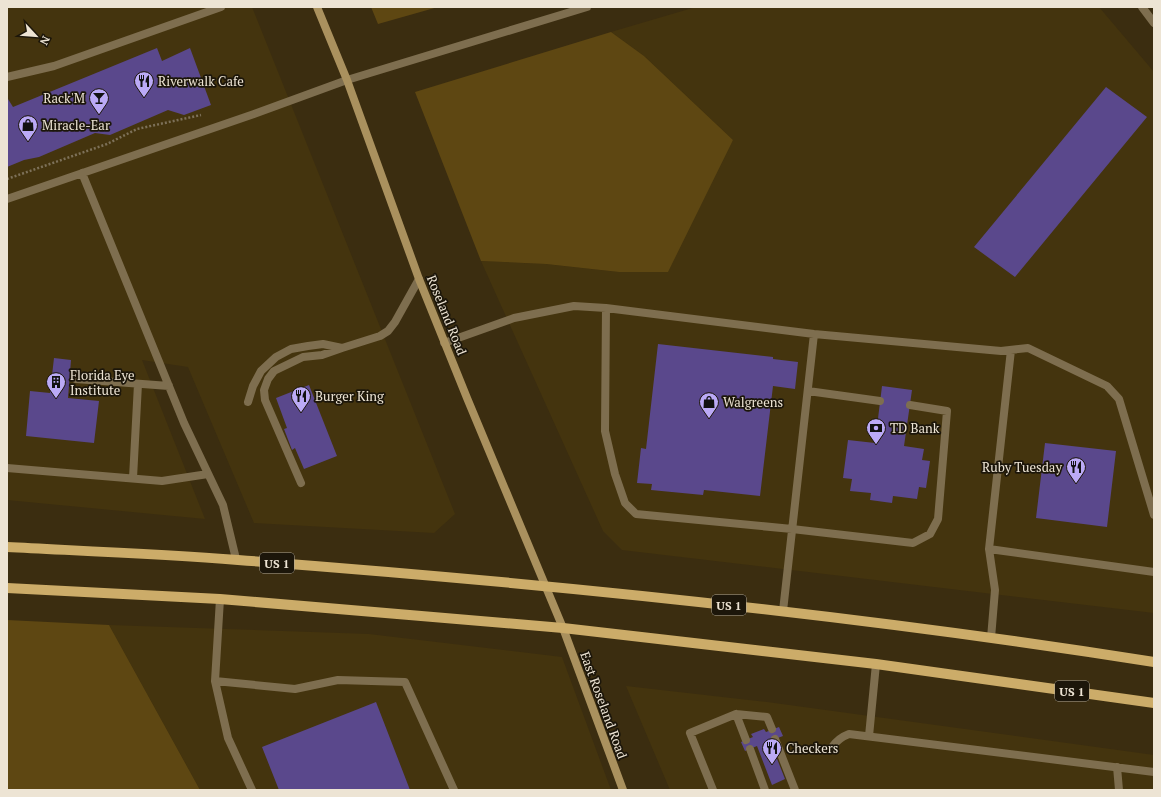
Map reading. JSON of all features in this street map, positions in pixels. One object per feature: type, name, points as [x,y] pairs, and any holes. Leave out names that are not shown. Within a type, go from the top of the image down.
[{"type":"main road","name":"Roseland Road","points":[[317,7],[347,80],[419,278],[444,342],[563,628]]},
{"type":"main road","name":"US 1","points":[[7,547],[236,559],[546,586],[783,611],[1050,646],[1154,662]]},
{"type":"main road","name":"US 1","points":[[7,588],[220,599],[563,628],[876,664],[1154,703]]},
{"type":"main road","name":"East Roseland Road","points":[[563,628],[623,790]]},
{"type":"street","points":[[7,77],[54,66],[221,7]]},
{"type":"street","points":[[7,199],[208,130],[347,80],[587,7]]},
{"type":"street","points":[[1142,7],[1154,23]]},
{"type":"street","points":[[82,173],[184,423],[223,505],[236,559]]},
{"type":"street","points":[[301,483],[265,400],[264,390],[268,379],[274,371],[303,357],[322,355],[380,336],[388,331],[395,322],[419,278]]},
{"type":"street","points":[[444,342],[514,318],[574,306],[606,308],[814,334],[1001,351],[1028,348],[1107,386],[1119,399],[1154,515]]},
{"type":"street","points":[[606,308],[605,432],[614,474],[625,503],[636,514],[792,528],[913,544],[930,534],[938,519],[948,411],[910,406]]},
{"type":"street","points":[[783,611],[814,334]]},
{"type":"street","points":[[248,402],[253,386],[261,371],[276,356],[291,349],[323,344],[342,348]]},
{"type":"street","points":[[991,638],[995,590],[989,549],[1011,350]]},
{"type":"street","points":[[76,379],[169,386]]},
{"type":"street","points":[[133,478],[138,384]]},
{"type":"street","points":[[808,391],[880,401]]},
{"type":"street","points":[[7,468],[162,481],[208,474]]},
{"type":"street","points":[[989,549],[1154,572]]},
{"type":"street","points":[[220,599],[215,681],[228,738],[252,790]]},
{"type":"street","points":[[869,736],[876,664]]},
{"type":"street","points":[[215,681],[295,689],[338,680],[405,682],[454,790]]},
{"type":"street","points":[[713,790],[690,733],[736,714],[767,717],[772,729]]},
{"type":"street","points":[[736,714],[746,740]]},
{"type":"street","points":[[832,747],[842,736],[849,734],[1154,772]]},
{"type":"street","points":[[775,739],[795,790]]},
{"type":"street","points":[[750,749],[765,790]]},
{"type":"street","points":[[1117,767],[1118,790]]},
{"type":"path","points":[[7,179],[108,144],[137,128],[202,115],[208,130]]},
{"type":"shaded area","points":[[7,7],[252,7],[455,514],[434,533],[254,523],[188,367],[142,360],[205,519],[7,500]]},
{"type":"shaded area","points":[[371,7],[438,7],[378,24]]},
{"type":"shaded area","points":[[696,7],[1099,7],[1154,72],[1154,613],[622,550],[603,531],[481,261],[546,264],[619,272],[733,140],[644,56],[611,32]]},
{"type":"shaded area","points":[[611,32],[644,56],[733,140],[668,272],[619,272],[546,264],[481,261],[415,92]]},
{"type":"shaded area","points":[[7,620],[109,625],[200,790],[7,790]]},
{"type":"shaded area","points":[[109,625],[369,634],[562,657],[611,790],[200,790]]},
{"type":"shaded area","points":[[626,686],[767,702],[1154,755],[1154,790],[670,790]]},
{"type":"building","points":[[157,48],[162,61],[190,48],[211,105],[184,115],[168,110],[110,135],[95,133],[39,157],[24,160],[7,167],[7,99],[13,107]]},
{"type":"building","points":[[1106,87],[1147,117],[1015,277],[974,247]]},
{"type":"building","name":"Walgreens","points":[[658,344],[773,357],[773,359],[798,362],[795,389],[773,386],[760,496],[704,490],[703,495],[651,490],[652,484],[637,483],[641,448],[646,449]]},
{"type":"building","name":"Florida Eye Institute","points":[[54,358],[71,360],[68,398],[99,401],[94,443],[26,436],[30,391],[50,393]]},
{"type":"building","name":"Burger King","points":[[309,385],[337,456],[304,469],[295,448],[292,450],[284,429],[287,428],[276,398]]},
{"type":"building","name":"TD Bank","points":[[882,386],[912,390],[904,446],[924,449],[922,460],[930,461],[926,488],[919,487],[917,499],[893,496],[892,503],[870,500],[871,493],[850,491],[852,479],[843,478],[848,440],[875,443]]},
{"type":"building","name":"Ruby Tuesday","points":[[1045,443],[1116,451],[1107,527],[1036,518]]},
{"type":"building","points":[[376,702],[410,790],[279,790],[262,747]]},
{"type":"building","name":"Checkers","points":[[779,727],[783,736],[770,741],[785,779],[772,785],[757,746],[745,751],[741,742],[753,737],[751,734],[764,729],[766,732]]},
{"type":"place","name":"Riverwalk Cafe","points":[[144,98]]},
{"type":"place","name":"Rack'M","points":[[99,115]]},
{"type":"place","name":"Miracle-Ear","points":[[28,142]]},
{"type":"place","name":"Florida Eye Institute","points":[[56,399]]},
{"type":"place","name":"Burger King","points":[[301,413]]},
{"type":"place","name":"Walgreens","points":[[709,419]]},
{"type":"place","name":"TD Bank","points":[[876,445]]},
{"type":"place","name":"Ruby Tuesday","points":[[1076,484]]},
{"type":"place","name":"Checkers","points":[[772,765]]}]
